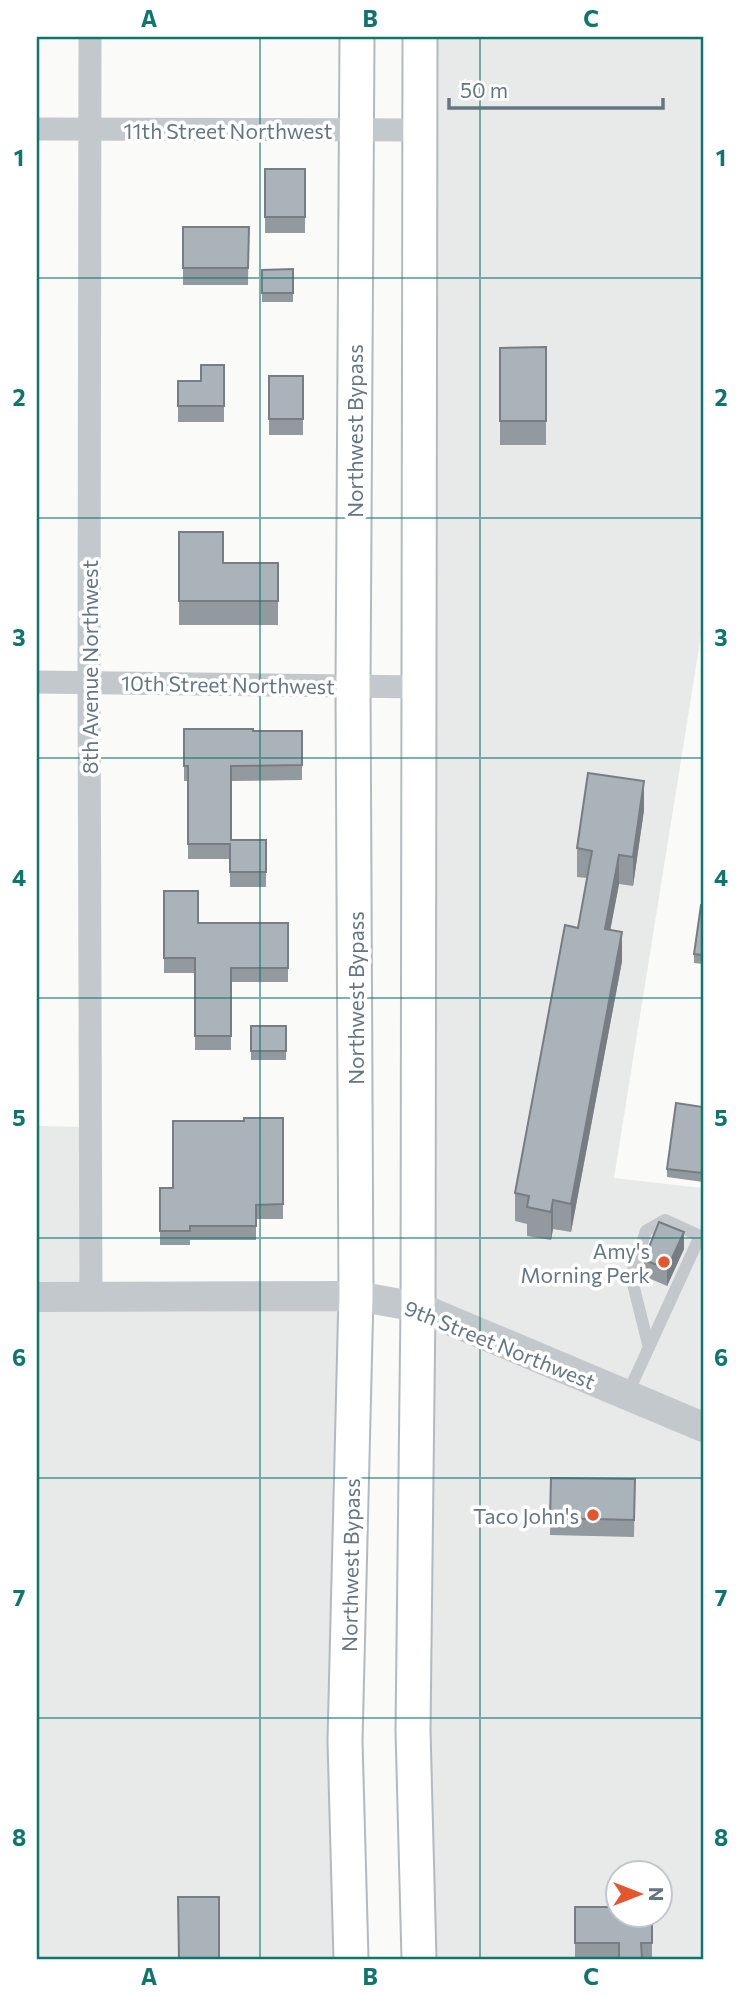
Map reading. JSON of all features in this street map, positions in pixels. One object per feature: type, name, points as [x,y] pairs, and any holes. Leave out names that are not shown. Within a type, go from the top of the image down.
[{"type":"main road","name":"Northwest Bypass","points":[[351,1959],[345,1741],[356,1296],[353,686],[357,37]]},
{"type":"main road","points":[[419,1959],[414,1730],[418,1307],[420,37]]},
{"type":"street","name":"8th Avenue Northwest","points":[[90,37],[91,1298]]},
{"type":"street","name":"11th Street Northwest","points":[[37,129],[420,130]]},
{"type":"street","name":"10th Street Northwest","points":[[37,682],[420,687]]},
{"type":"street","name":"9th Street Northwest","points":[[37,1297],[356,1296],[418,1307],[703,1427]]},
{"type":"lane","points":[[627,1395],[649,1348],[700,1236],[665,1220],[646,1231],[631,1276],[649,1348]]},
{"type":"shaded area","points":[[420,37],[703,37],[703,623],[614,1178],[703,1188],[703,1959],[419,1959]]},
{"type":"shaded area","points":[[37,1126],[90,1127],[91,1298],[356,1296],[351,1959],[37,1959]]},
{"type":"building","points":[[265,169],[305,169],[305,217],[265,217]]},
{"type":"building","points":[[183,227],[249,227],[248,268],[183,268]]},
{"type":"building","points":[[293,269],[293,293],[262,293],[262,270]]},
{"type":"building","points":[[546,347],[546,421],[500,421],[500,348]]},
{"type":"building","points":[[201,365],[224,365],[224,406],[178,406],[178,381],[201,381]]},
{"type":"building","points":[[269,376],[303,376],[303,419],[269,419]]},
{"type":"building","points":[[179,532],[223,532],[223,563],[278,563],[278,601],[179,601]]},
{"type":"building","points":[[184,729],[302,731],[302,765],[231,766],[231,840],[266,840],[266,872],[230,872],[230,844],[188,844],[188,766],[184,766]]},
{"type":"building","points":[[588,773],[644,781],[633,857],[619,855],[605,929],[622,932],[571,1204],[553,1200],[551,1212],[527,1207],[529,1196],[515,1193],[565,925],[578,928],[592,851],[577,848]]},
{"type":"building","points":[[164,891],[198,891],[198,923],[288,923],[288,968],[231,968],[231,1036],[195,1036],[195,958],[164,958]]},
{"type":"building","points":[[703,905],[703,955],[694,954]]},
{"type":"building","points":[[251,1026],[286,1026],[286,1051],[251,1051]]},
{"type":"building","points":[[676,1103],[703,1107],[703,1173],[667,1169]]},
{"type":"building","points":[[244,1118],[283,1118],[283,1204],[256,1205],[256,1226],[190,1226],[190,1231],[160,1231],[160,1188],[173,1188],[173,1121],[244,1121]]},
{"type":"building","points":[[659,1222],[684,1232],[667,1269],[644,1260]]},
{"type":"building","points":[[551,1478],[635,1479],[634,1520],[550,1518]]},
{"type":"building","points":[[178,1897],[219,1897],[219,1959],[179,1959]]},
{"type":"building","points":[[575,1907],[604,1907],[604,1930],[652,1930],[652,1943],[641,1943],[642,1959],[619,1959],[619,1943],[575,1943]]},
{"type":"place","name":"Amy's Morning Perk","points":[[664,1262]]},
{"type":"place","name":"Taco John's","points":[[593,1515]]}]
